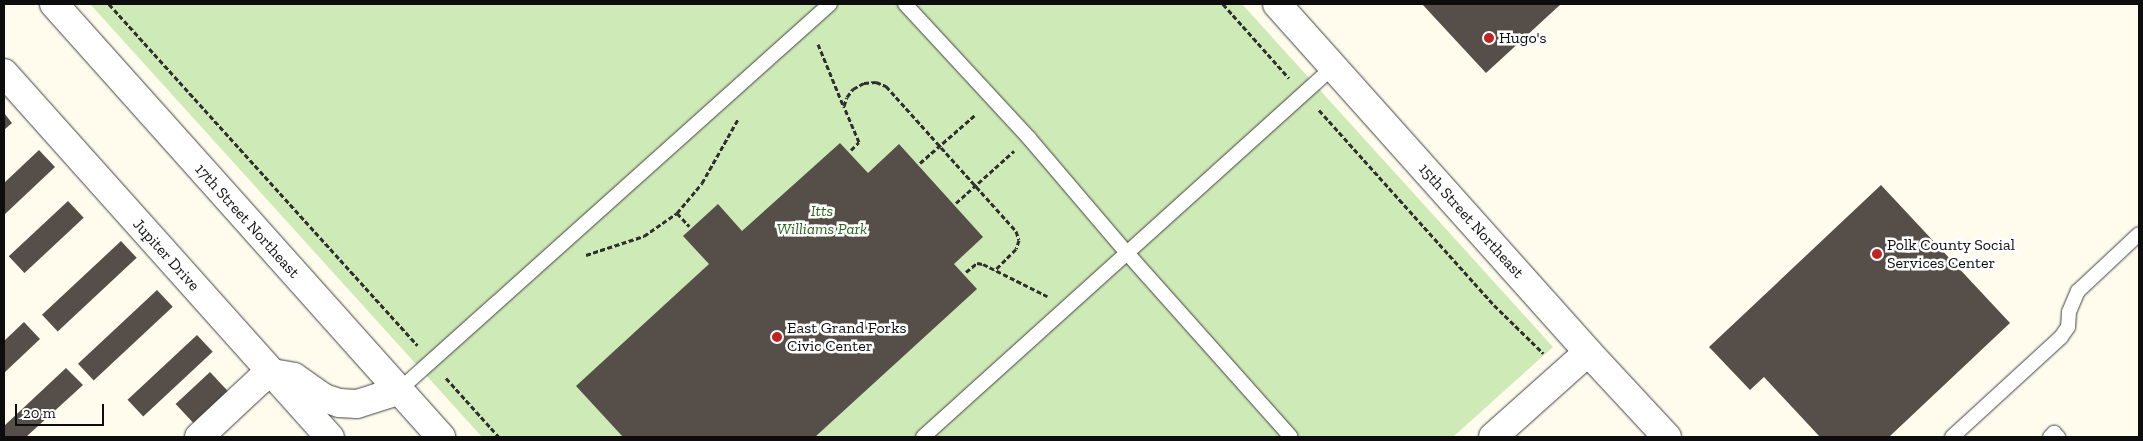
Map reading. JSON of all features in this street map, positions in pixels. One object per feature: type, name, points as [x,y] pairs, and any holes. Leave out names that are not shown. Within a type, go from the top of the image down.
[{"type":"street","name":"17th Street Northeast","points":[[54,4],[441,437]]},
{"type":"street","name":"15th Street Northeast","points":[[1277,4],[1588,352],[1667,437]]},
{"type":"street","name":"Jupiter Drive","points":[[4,73],[330,437]]},
{"type":"street","points":[[1493,437],[1588,352]]},
{"type":"street","points":[[200,437],[259,381],[272,374],[294,377],[324,398],[339,403],[357,404],[398,391]]},
{"type":"lane","points":[[398,391],[830,4]]},
{"type":"lane","points":[[905,4],[1029,138],[1127,253],[1291,437]]},
{"type":"lane","points":[[923,437],[1333,67]]},
{"type":"lane","points":[[1952,437],[2061,337],[2068,327],[2070,312],[2078,291],[2139,234]]},
{"type":"lane","points":[[2050,437],[2054,433],[2058,437]]},
{"type":"path","points":[[109,4],[499,437]]},
{"type":"path","points":[[1223,4],[1494,305],[1564,374]]},
{"type":"path","points":[[805,26],[816,40],[858,142],[851,150]]},
{"type":"path","points":[[844,106],[853,88],[864,83],[876,82],[886,86],[1016,231],[1019,240],[1016,249],[1009,259],[995,270]]},
{"type":"path","points":[[920,163],[993,98]]},
{"type":"path","points":[[583,256],[644,236],[676,213],[702,183],[739,116]]},
{"type":"path","points":[[956,203],[1029,138]]},
{"type":"path","points":[[676,213],[688,226]]},
{"type":"path","points":[[966,272],[977,263],[995,270],[1068,307]]},
{"type":"green space","name":"Itts Williams Park","points":[[90,4],[1242,4],[1553,347],[1453,437],[482,437]]},
{"type":"building","name":"Hugo's","points":[[1422,4],[1561,4],[1486,73]]},
{"type":"building","points":[[4,113],[12,123],[4,130]]},
{"type":"building","name":"East Grand Forks Civic Center","points":[[840,143],[868,173],[899,144],[983,237],[954,264],[977,289],[815,437],[623,437],[576,386],[709,264],[683,236],[718,204],[742,231]]},
{"type":"building","points":[[39,150],[55,167],[4,215],[4,183]]},
{"type":"building","name":"Polk County Social Services Center","points":[[1881,185],[2010,323],[1889,437],[1820,437],[1764,377],[1750,390],[1709,347]]},
{"type":"building","points":[[68,201],[84,218],[24,273],[9,256]]},
{"type":"building","points":[[121,241],[137,258],[58,331],[42,315]]},
{"type":"building","points":[[157,290],[173,307],[94,380],[78,364]]},
{"type":"building","points":[[24,322],[40,339],[4,373],[4,341]]},
{"type":"building","points":[[197,335],[213,352],[143,417],[128,400]]},
{"type":"building","points":[[66,368],[83,385],[26,437],[4,437],[4,426]]},
{"type":"building","points":[[210,372],[228,391],[193,423],[176,404]]},
{"type":"place","name":"Hugo's","points":[[1489,38]]},
{"type":"place","name":"Polk County Social Services Center","points":[[1877,254]]},
{"type":"place","name":"East Grand Forks Civic Center","points":[[777,337]]}]
